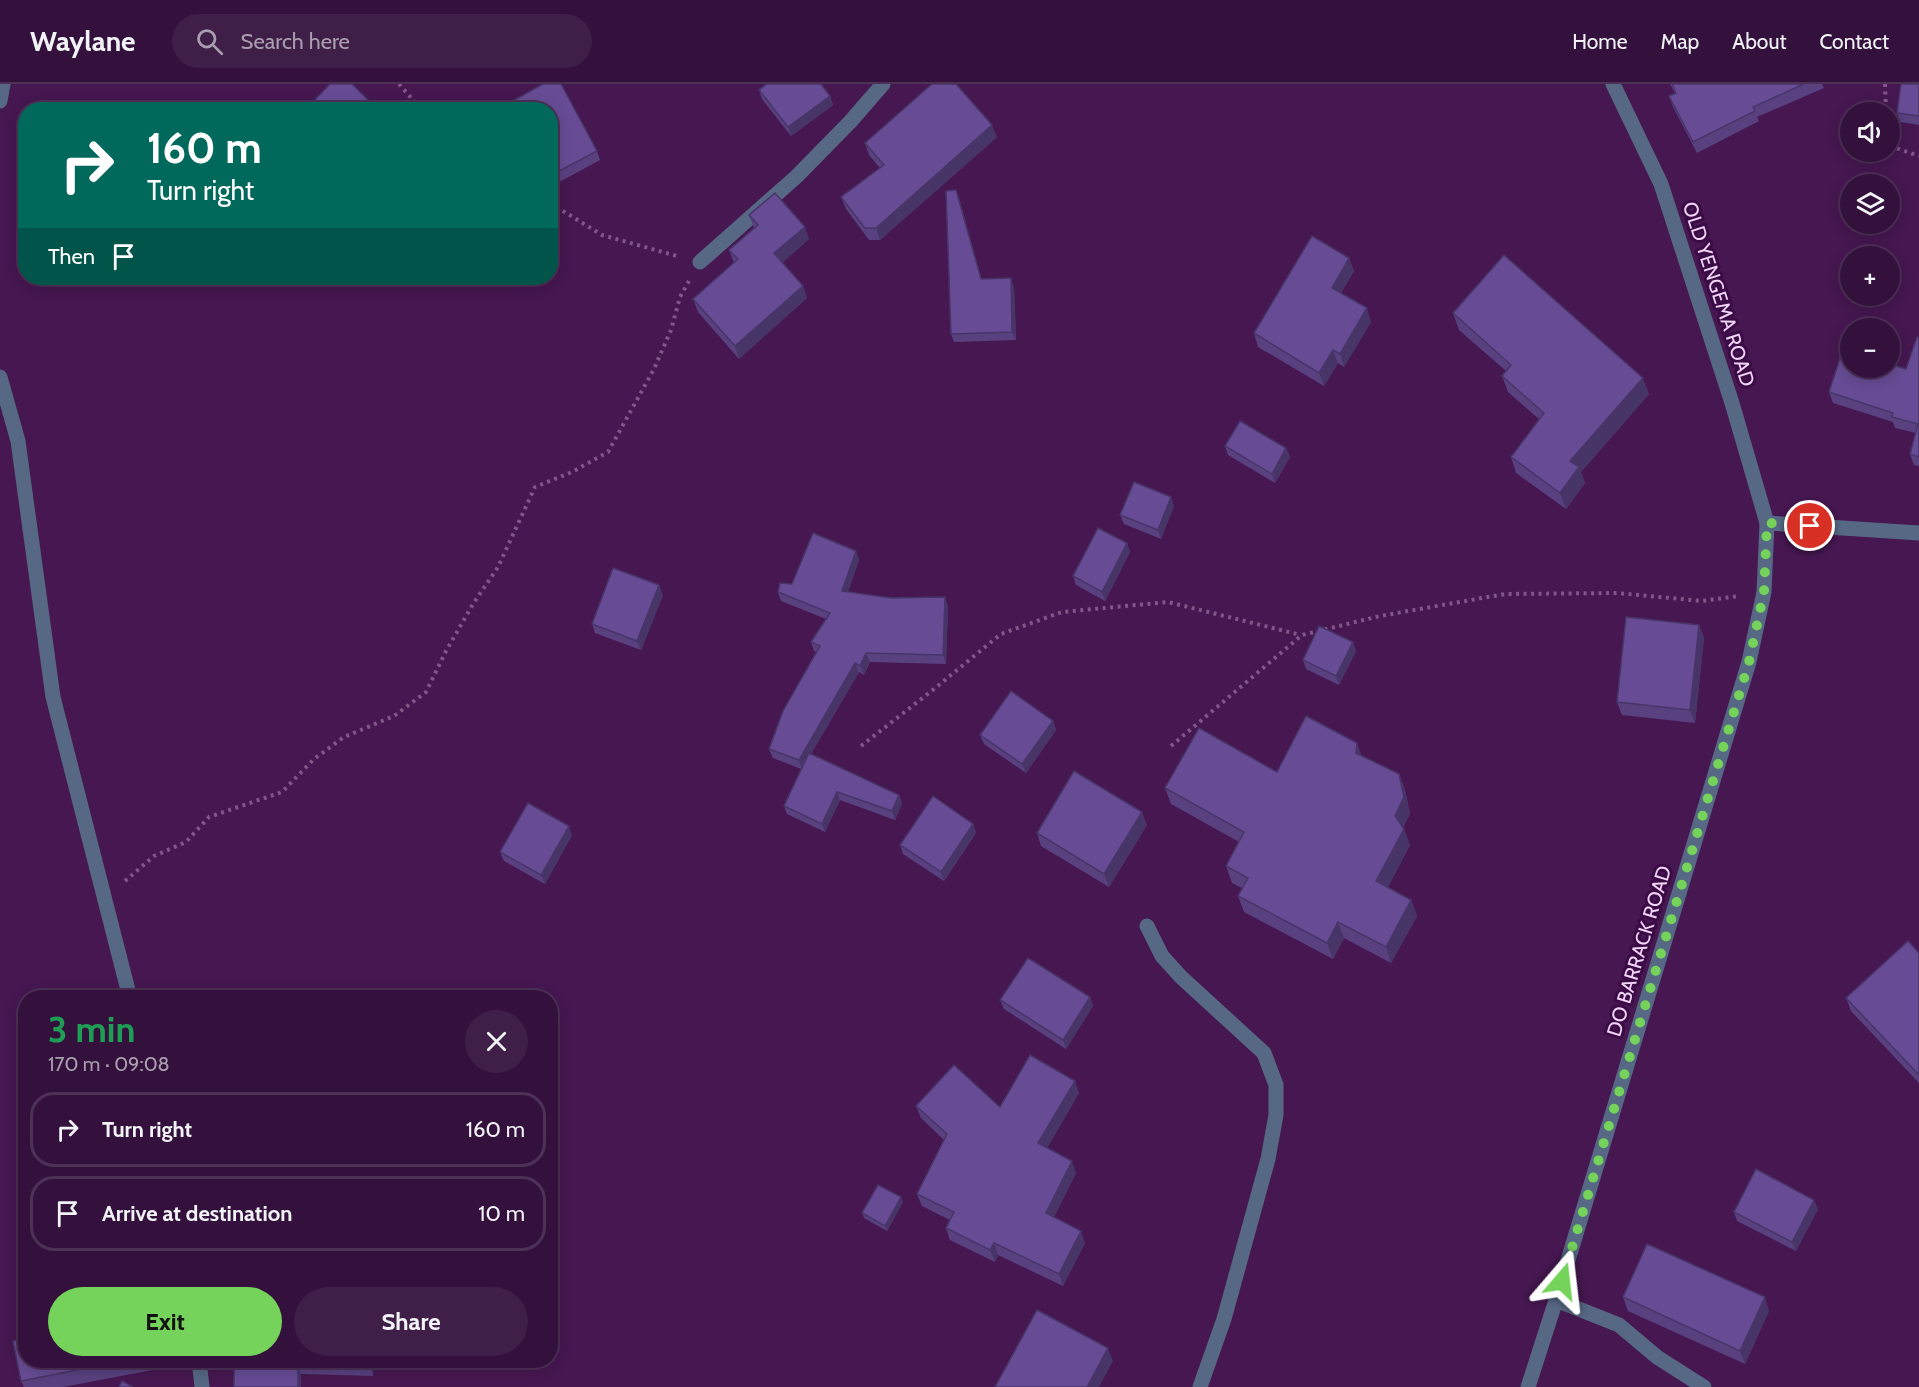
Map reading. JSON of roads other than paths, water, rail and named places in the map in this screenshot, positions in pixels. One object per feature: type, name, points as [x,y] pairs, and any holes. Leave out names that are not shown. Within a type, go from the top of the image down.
[{"type":"street","points":[[0,101],[3,84]]},
{"type":"street","points":[[700,262],[796,177],[850,122],[883,84]]},
{"type":"street","name":"OLD YENGEMA ROAD","points":[[1613,84],[1660,184],[1732,403],[1767,523]]},
{"type":"street","points":[[0,377],[18,441],[53,697],[128,990]]},
{"type":"street","points":[[1767,523],[1919,533]]},
{"type":"street","name":"DO BARRACK ROAD","points":[[1528,1387],[1746,673],[1764,592],[1767,523]]},
{"type":"street","points":[[1147,926],[1162,956],[1181,977],[1264,1053],[1276,1085],[1276,1115],[1268,1159],[1224,1319],[1200,1387]]},
{"type":"street","points":[[1556,1300],[1619,1325],[1657,1358],[1704,1387]]},
{"type":"street","points":[[200,1368],[202,1387]]}]
